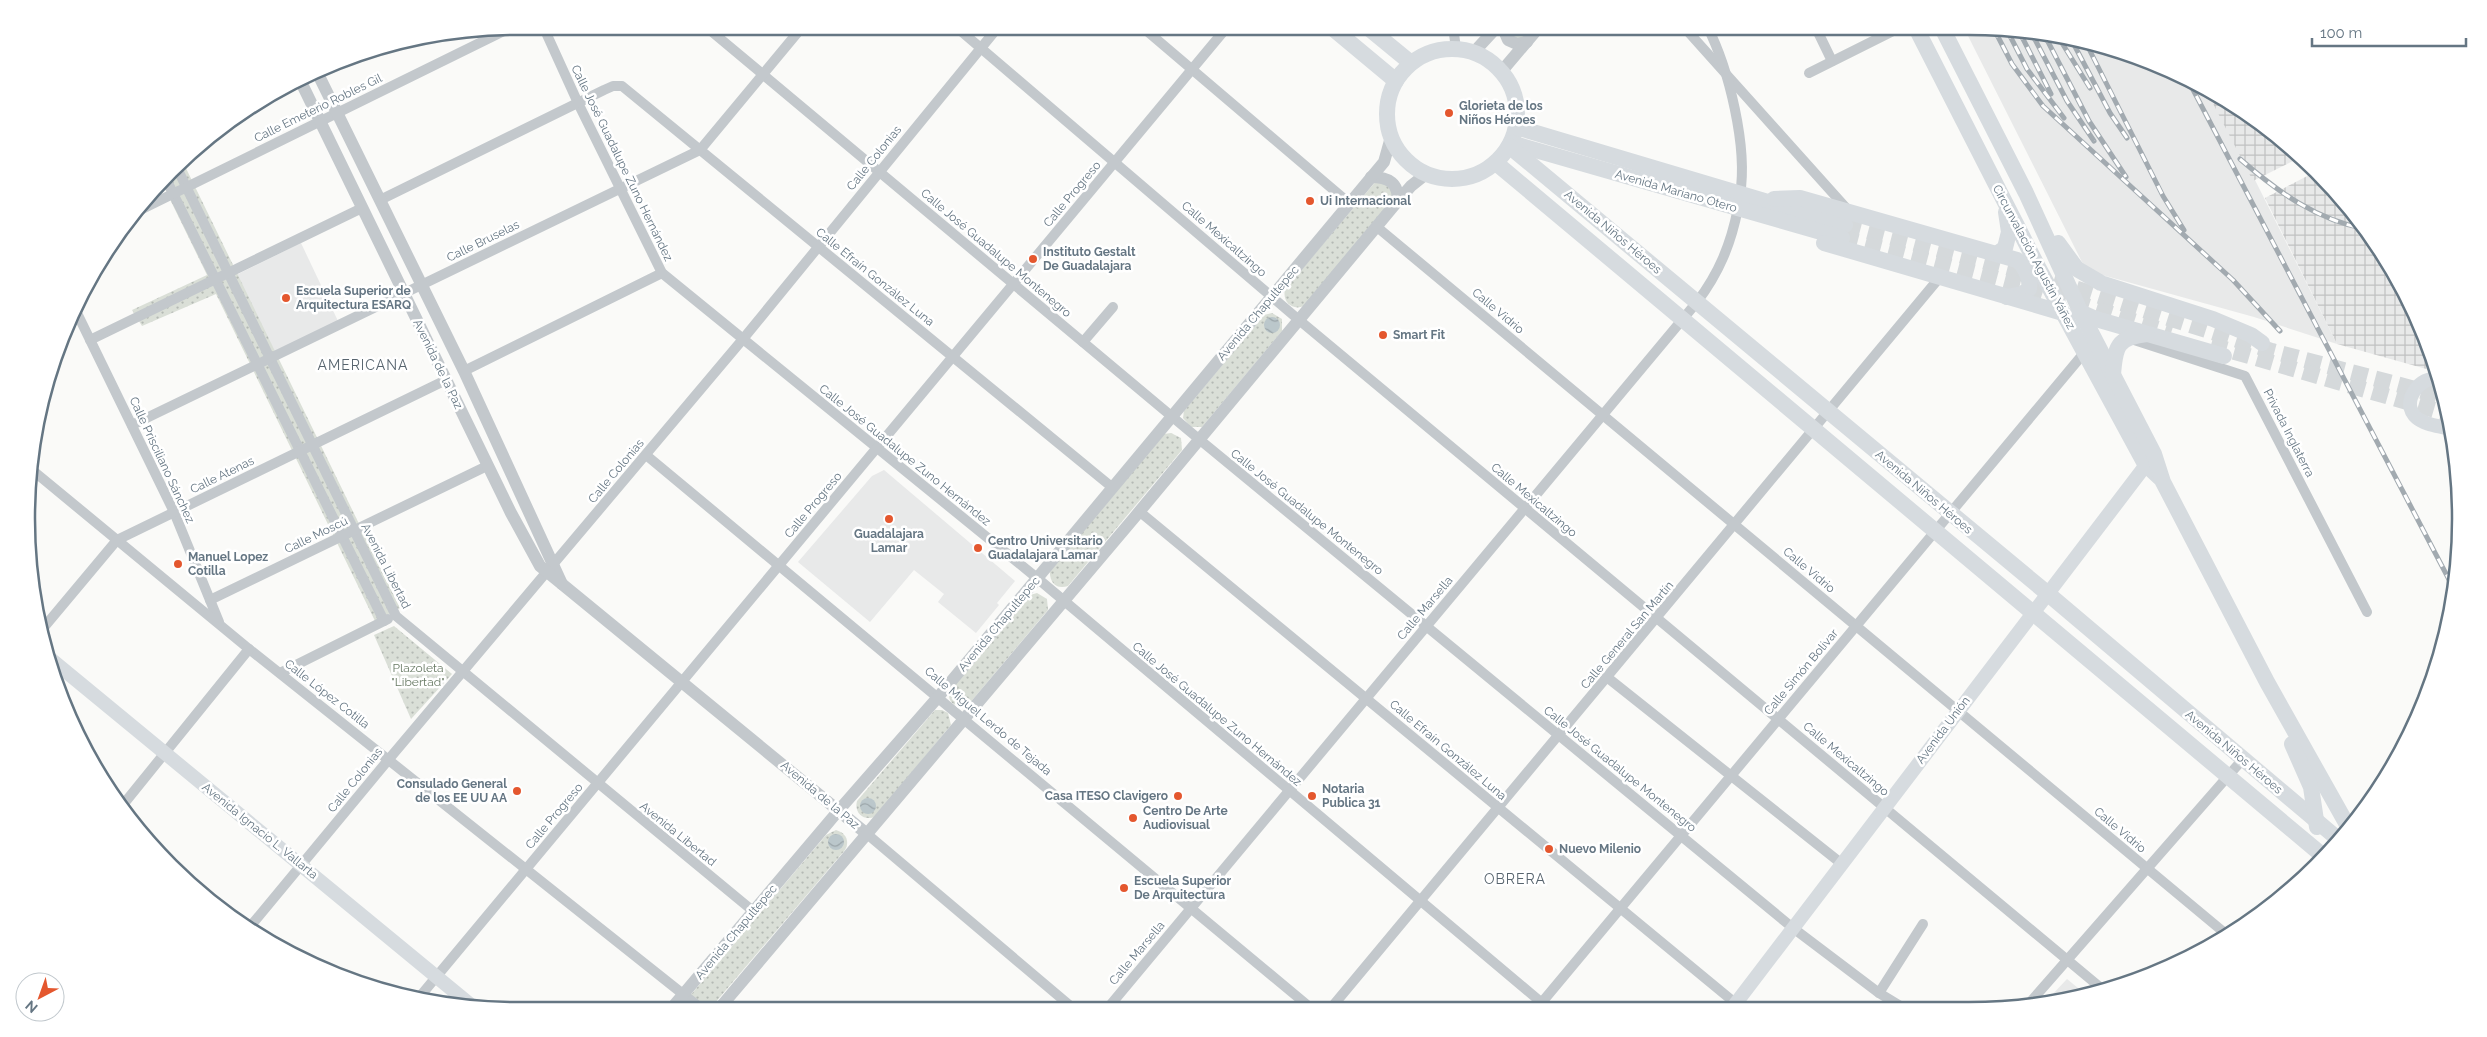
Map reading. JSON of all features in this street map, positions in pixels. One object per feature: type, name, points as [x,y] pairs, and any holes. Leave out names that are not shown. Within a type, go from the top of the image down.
[{"type":"main road","points":[[1341,35],[1396,81]]},
{"type":"main road","points":[[1377,35],[1411,63]]},
{"type":"main road","name":"Circunvalación Agustín Yáñez","points":[[1920,35],[2084,353],[2163,482],[2266,682],[2345,821]]},
{"type":"main road","name":"Circunvalación Agustín Yáñez","points":[[1946,35],[2026,193],[2082,315],[2113,375],[2150,459]]},
{"type":"main road","points":[[1456,49],[1474,52],[1490,61],[1501,72],[1516,100],[1512,139],[1496,164],[1480,174],[1463,179],[1444,179],[1426,174],[1405,160],[1391,137],[1387,109],[1390,94],[1396,81],[1411,63],[1425,55],[1440,50],[1456,49]]},
{"type":"main road","name":"Avenida Mariano Otero","points":[[1512,139],[1759,207],[1846,225]]},
{"type":"main road","name":"Avenida Niños Héroes","points":[[1512,139],[1697,302],[2047,593],[2333,835]]},
{"type":"main road","name":"Avenida Niños Héroes","points":[[1496,164],[1934,532],[2319,851]]},
{"type":"main road","points":[[1995,183],[2009,226],[2005,248],[1998,253]]},
{"type":"main road","points":[[2026,193],[2068,259],[2089,277],[2101,283],[2213,319],[2262,343]]},
{"type":"main road","points":[[1759,207],[1800,198],[1846,225],[1998,253],[2020,262],[2030,284],[2027,292],[2007,297]]},
{"type":"main road","points":[[1759,207],[1791,234],[2063,313]]},
{"type":"main road","points":[[2028,247],[2045,264],[2061,294],[2082,315],[2224,356]]},
{"type":"main road","points":[[2113,375],[2116,351],[2127,338],[2153,334]]},
{"type":"main road","points":[[2432,380],[2423,382],[2416,388],[2410,399],[2410,407],[2415,416],[2422,422],[2444,427]]},
{"type":"main road","name":"Avenida Unión","points":[[1740,1002],[1793,928],[2150,459]]},
{"type":"main road","name":"Avenida Ignacio L. Vallarta","points":[[58,665],[463,999]]},
{"type":"main road","name":"Circunvalación Agustín Yáñez","points":[[2266,682],[2311,787],[2320,850]]},
{"type":"street","name":"Calle José Guadalupe Zuno Hernández","points":[[547,35],[578,103],[662,273],[1037,578],[1422,901],[1538,1002]]},
{"type":"street","name":"Calle José Guadalupe Montenegro","points":[[716,35],[1200,440],[1793,928],[1894,1002]]},
{"type":"street","name":"Calle Bruselas","points":[[132,426],[700,150],[796,35]]},
{"type":"street","name":"Calle Mexicaltzingo","points":[[966,35],[1299,320],[2097,985]]},
{"type":"street","name":"Calle Colonias","points":[[254,923],[389,758],[464,672],[743,339],[992,35]]},
{"type":"street","points":[[1152,35],[1349,203]]},
{"type":"street","name":"Calle Progreso","points":[[423,993],[1220,35]]},
{"type":"street","points":[[1454,35],[1456,49]]},
{"type":"street","points":[[1474,52],[1490,35]]},
{"type":"street","points":[[1506,35],[1508,40],[1517,44],[1526,42]]},
{"type":"street","points":[[1501,72],[1532,35]]},
{"type":"street","points":[[1691,35],[1725,71],[1773,128],[1846,225]]},
{"type":"street","points":[[1711,35],[1725,71]]},
{"type":"street","points":[[1819,35],[1832,61]]},
{"type":"street","points":[[1809,72],[1885,35]]},
{"type":"street","name":"Calle Emeterio Robles Gil","points":[[152,204],[494,36]]},
{"type":"street","name":"Calle Marsella","points":[[1113,1002],[1697,302],[1723,261],[1735,226],[1743,171],[1739,135],[1725,71]]},
{"type":"street","name":"Avenida de la Paz","points":[[320,78],[464,371],[551,569],[562,584],[839,810],[1066,1002]]},
{"type":"street","name":"Avenida de la Paz","points":[[303,86],[511,513],[540,566],[551,569]]},
{"type":"street","name":"Calle Efraín González Luna","points":[[578,103],[613,86],[622,86],[1113,488]]},
{"type":"street","points":[[380,200],[578,103]]},
{"type":"street","name":"Avenida Chapultepec","points":[[677,1002],[839,810],[939,696],[1384,162],[1391,137]]},
{"type":"street","name":"Avenida Libertad","points":[[180,174],[396,616],[753,911]]},
{"type":"street","points":[[725,1002],[1063,600],[1140,512],[1397,202],[1411,186],[1426,174]]},
{"type":"street","points":[[1371,177],[1385,178],[1391,181],[1397,190],[1397,202]]},
{"type":"street","points":[[169,185],[384,621]]},
{"type":"street","points":[[90,340],[362,208]]},
{"type":"street","name":"Calle Vidrio","points":[[1377,227],[2221,930]]},
{"type":"street","points":[[464,371],[662,273]]},
{"type":"street","name":"Calle General San Martín","points":[[1336,1002],[1560,736],[1940,278]]},
{"type":"street","points":[[1083,342],[1113,307]]},
{"type":"street","name":"Calle Prisciliano Sánchez","points":[[80,317],[174,512],[220,624]]},
{"type":"street","name":"Privada Inglaterra","points":[[2127,338],[2245,376],[2367,612]]},
{"type":"street","name":"Calle Simón Bolívar","points":[[1546,1002],[1620,908],[2084,353]]},
{"type":"street","name":"Calle Atenas","points":[[47,624],[117,540],[446,380]]},
{"type":"street","name":"Calle Miguel Lerdo de Tejada","points":[[646,455],[939,696],[1305,1002]]},
{"type":"street","name":"Calle Moscú","points":[[210,600],[487,466]]},
{"type":"street","name":"Calle López Cotilla","points":[[37,474],[249,649],[389,758],[692,1002]]},
{"type":"street","name":"Calle Efraín González Luna","points":[[1140,512],[1732,1002]]},
{"type":"street","points":[[280,673],[396,616]]},
{"type":"street","points":[[126,801],[249,649]]},
{"type":"street","points":[[1608,678],[1842,864]]},
{"type":"street","points":[[2033,998],[2243,759]]},
{"type":"street","points":[[1879,993],[1923,924]]},
{"type":"shaded area","points":[[1968,35],[2032,39],[2094,51],[2154,72],[2217,104],[2337,344],[2254,317],[2095,273],[2084,266]]},
{"type":"shaded area","points":[[2212,101],[2263,135],[2293,161],[2253,181]]},
{"type":"shaded area","points":[[2308,175],[2332,200],[2371,250],[2387,277],[2415,333],[2428,370],[2337,344],[2265,198]]},
{"type":"shaded area","name":"Escuela Superior de Arquitectura ESARQ","points":[[301,243],[338,321],[271,353],[234,276]]},
{"type":"shaded area","name":"Guadalajara Lamar","points":[[884,470],[1015,581],[997,603],[999,605],[976,633],[938,602],[944,594],[914,570],[870,622],[798,562],[872,476]]},
{"type":"shaded area","points":[[2067,979],[2079,989],[2063,993],[2052,995]]},
{"type":"green space","points":[[1512,35],[1525,35],[1523,38],[1515,40]]},
{"type":"green space","points":[[186,168],[400,608],[375,621],[216,294],[142,326],[132,310],[207,275],[165,189]]},
{"type":"green space","points":[[1377,180],[1383,180],[1395,196],[1304,306],[1296,307],[1289,304],[1285,298],[1285,289]]},
{"type":"green space","points":[[1272,313],[1282,319],[1282,331],[1202,427],[1191,427],[1183,418],[1184,411],[1264,315]]},
{"type":"green space","points":[[1171,433],[1181,438],[1182,450],[1068,586],[1060,587],[1054,584],[1050,570],[1164,434]]},
{"type":"green space","points":[[1037,593],[1047,599],[1048,610],[969,704],[960,707],[955,705],[950,700],[949,692],[1030,595]]},
{"type":"green space","name":"Plazoleta \"Libertad\"","points":[[394,626],[452,674],[411,719],[374,635]]},
{"type":"green space","points":[[935,710],[942,710],[948,713],[951,725],[875,817],[867,818],[860,815],[856,805],[857,801]]},
{"type":"green space","points":[[836,830],[842,833],[847,841],[845,850],[716,1002],[685,1002],[826,835]]},
{"type":"water","points":[[1272,317],[1280,325],[1272,333],[1264,325]]},
{"type":"water","points":[[868,798],[876,806],[868,814],[860,806]]},
{"type":"water","points":[[836,834],[844,842],[836,850],[828,842]]},
{"type":"tunnel","points":[[1845,225],[2018,270],[2272,351],[2436,395]]},
{"type":"tunnel","points":[[1842,238],[2021,285],[2171,333]]},
{"type":"tunnel","points":[[2211,345],[2440,412]]},
{"type":"railway","points":[[1998,36],[2012,64],[2043,106],[2233,280],[2280,331]]},
{"type":"railway","points":[[2011,37],[2027,69],[2064,118]]},
{"type":"railway","points":[[2023,38],[2051,94]]},
{"type":"railway","points":[[2035,39],[2067,101],[2094,141]]},
{"type":"railway","points":[[2048,42],[2089,121],[2126,177]]},
{"type":"railway","points":[[2063,44],[2090,88]]},
{"type":"railway","points":[[2075,47],[2110,113],[2127,138]]},
{"type":"railway","points":[[2090,50],[2163,196],[2184,230]]},
{"type":"railway","points":[[2194,91],[2448,578]]},
{"type":"railway","points":[[2240,159],[2298,203],[2330,219],[2354,226]]},
{"type":"place","name":"Glorieta de los Niños Héroes","points":[[1449,113]]},
{"type":"place","name":"Ui Internacional","points":[[1310,201]]},
{"type":"place","name":"Instituto Gestalt De Guadalajara","points":[[1033,259]]},
{"type":"place","name":"Escuela Superior de Arquitectura ESARQ","points":[[286,298]]},
{"type":"place","name":"Smart Fit","points":[[1383,335]]},
{"type":"place","name":"Guadalajara Lamar","points":[[889,519]]},
{"type":"place","name":"Centro Universitario Guadalajara Lamar","points":[[978,548]]},
{"type":"place","name":"Manuel Lopez Cotilla","points":[[178,564]]},
{"type":"place","name":"Consulado General de los EE UU AA","points":[[517,791]]},
{"type":"place","name":"Casa ITESO Clavigero","points":[[1178,796]]},
{"type":"place","name":"Notaria Publica 31","points":[[1312,796]]},
{"type":"place","name":"Centro De Arte Audiovisual","points":[[1133,818]]},
{"type":"place","name":"Nuevo Milenio","points":[[1549,849]]},
{"type":"place","name":"Escuela Superior De Arquitectura","points":[[1124,888]]},
{"type":"district","name":"AMERICANA","points":[[363,365]]},
{"type":"district","name":"OBRERA","points":[[1515,879]]}]
